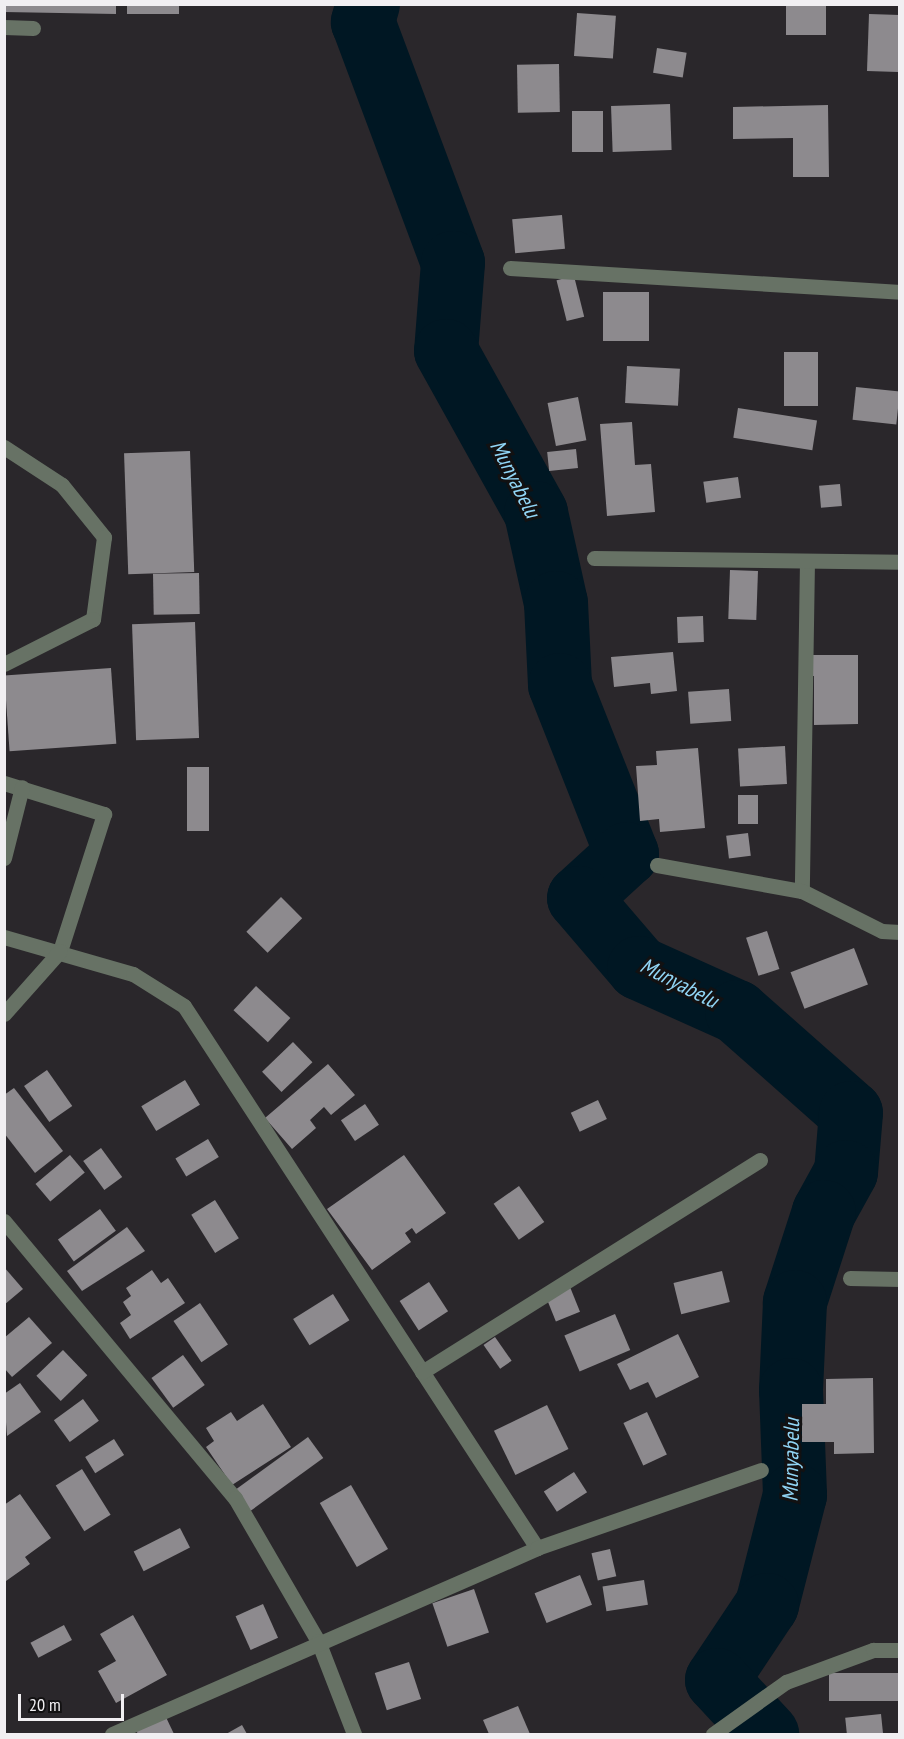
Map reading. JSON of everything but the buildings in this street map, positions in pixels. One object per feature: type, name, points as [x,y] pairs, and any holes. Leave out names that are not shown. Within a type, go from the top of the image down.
[{"type":"street","points":[[4,27],[33,28]]},
{"type":"street","points":[[510,268],[900,292]]},
{"type":"street","points":[[4,447],[62,485],[104,537],[93,619],[4,664]]},
{"type":"street","points":[[594,558],[900,562]]},
{"type":"street","points":[[802,891],[807,561]]},
{"type":"street","points":[[4,783],[104,814],[60,951],[4,1014]]},
{"type":"street","points":[[4,858],[22,787]]},
{"type":"street","points":[[657,865],[802,891],[882,931],[900,932]]},
{"type":"street","points":[[4,937],[60,951],[133,974],[184,1006],[537,1548]]},
{"type":"street","points":[[422,1372],[760,1160]]},
{"type":"street","points":[[4,1221],[235,1498],[318,1641],[354,1734]]},
{"type":"street","points":[[850,1278],[900,1279]]},
{"type":"street","points":[[112,1734],[318,1641],[537,1548],[761,1470]]},
{"type":"street","points":[[713,1734],[786,1682],[873,1650],[900,1650]]},
{"type":"waterway","name":"Munyabelu","points":[[368,4],[363,22],[453,263],[446,351],[536,513],[556,603],[560,685],[627,854],[579,898],[639,968],[737,1012],[851,1113],[846,1172],[824,1212],[795,1302],[791,1390],[795,1495],[767,1605],[717,1680],[767,1734]]}]
